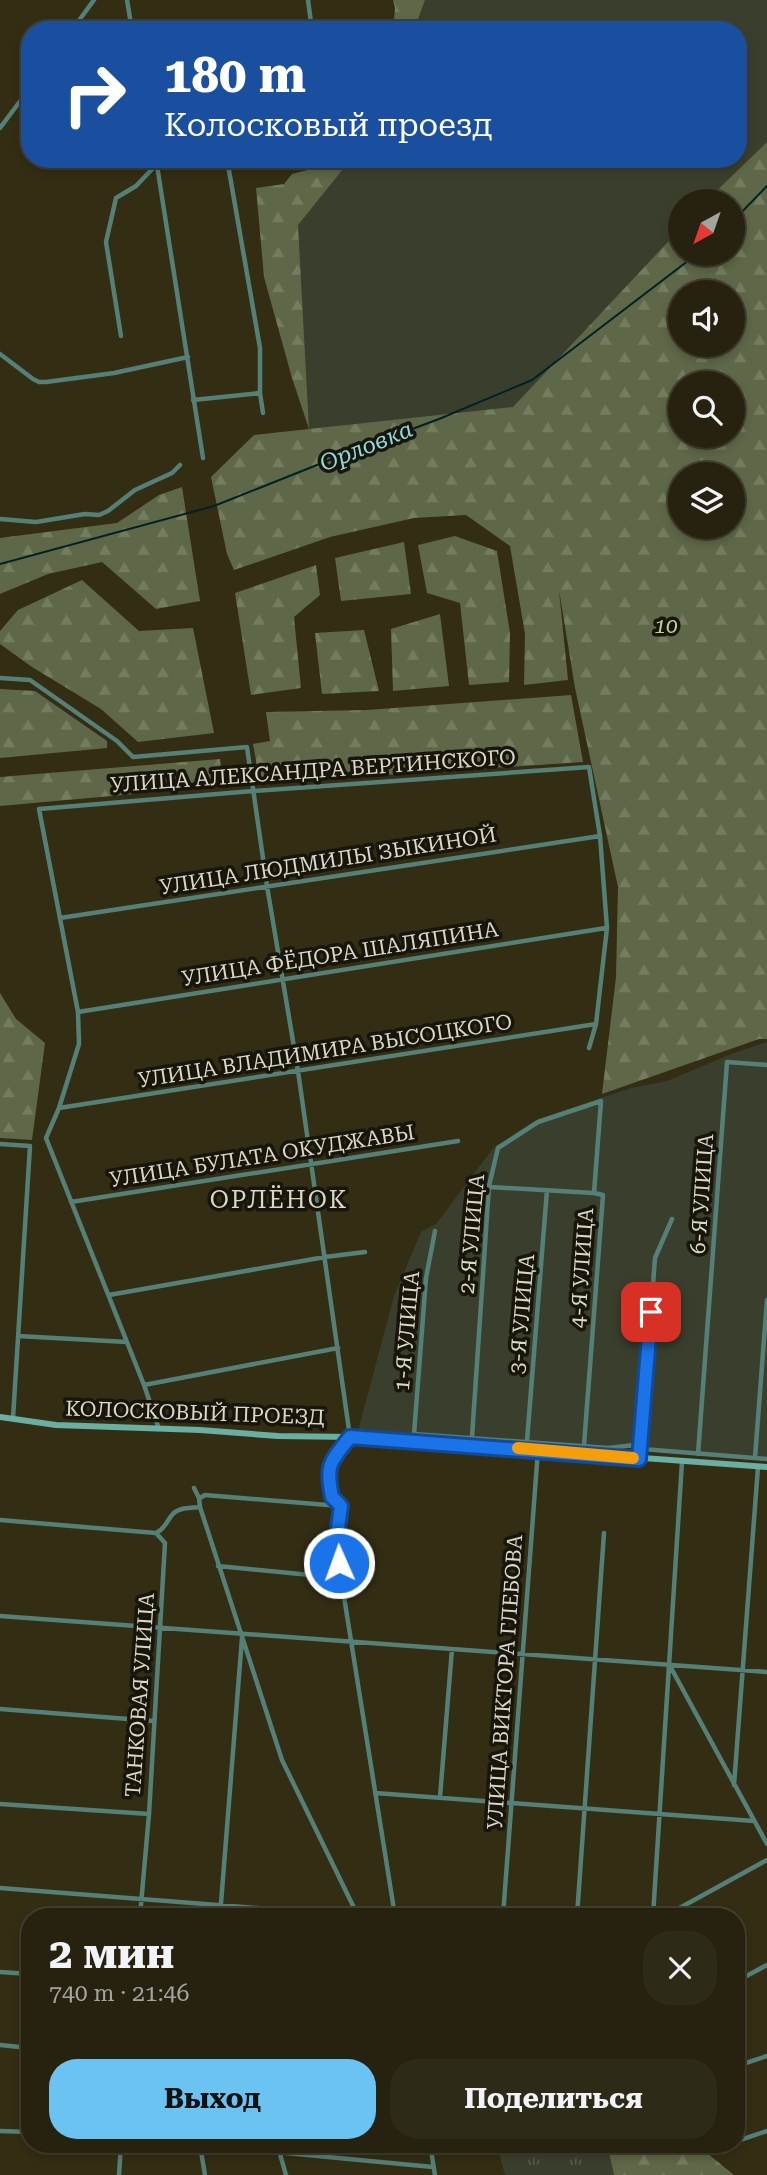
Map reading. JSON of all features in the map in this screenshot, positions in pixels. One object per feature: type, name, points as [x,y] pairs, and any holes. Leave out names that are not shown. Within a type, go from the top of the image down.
[{"type":"street","points":[[79,21],[94,0]]},
{"type":"street","points":[[128,0],[131,21]]},
{"type":"street","points":[[308,0],[311,21]]},
{"type":"street","points":[[0,128],[21,100]]},
{"type":"street","points":[[121,336],[106,236],[116,198],[136,186],[152,168]]},
{"type":"street","points":[[158,168],[203,458]]},
{"type":"street","points":[[229,168],[260,348],[263,413]]},
{"type":"street","points":[[0,354],[33,379],[46,382],[114,373],[188,357]]},
{"type":"street","points":[[193,400],[260,393]]},
{"type":"street","points":[[0,519],[36,522],[75,515],[99,515],[135,489],[172,473],[180,465]]},
{"type":"street","points":[[0,678],[30,680],[117,741],[134,757],[247,747],[298,1071],[350,1437],[332,1458],[328,1471],[332,1497],[341,1506],[338,1547],[341,1578],[394,1908]]},
{"type":"street","name":"УЛИЦА АЛЕКСАНДРА ВЕРТИНСКОГО","points":[[60,919],[39,809],[589,766],[600,836]]},
{"type":"street","points":[[589,1048],[596,1024],[607,928],[600,836]]},
{"type":"street","name":"УЛИЦА ЛЮДМИЛЫ ЗЫКИНОЙ","points":[[60,919],[600,836]]},
{"type":"street","points":[[60,919],[78,1012],[79,1044],[60,1108],[46,1138],[159,1429]]},
{"type":"street","name":"УЛИЦА ФЁДОРА ШАЛЯПИНА","points":[[78,1012],[607,928]]},
{"type":"street","name":"УЛИЦА ВЛАДИМИРА ВЫСОЦКОГО","points":[[60,1108],[596,1024]]},
{"type":"street","name":"6-Я УЛИЦА","points":[[698,1454],[727,1062],[767,1065]]},
{"type":"street","name":"2-Я УЛИЦА","points":[[472,1437],[491,1187],[498,1148],[538,1122],[601,1101]]},
{"type":"street","name":"4-Я УЛИЦА","points":[[584,1445],[603,1195],[594,1193],[601,1101]]},
{"type":"street","name":"УЛИЦА БУЛАТА ОКУДЖАВЫ","points":[[71,1202],[458,1141]]},
{"type":"street","points":[[0,1144],[30,1146],[13,1418]]},
{"type":"street","points":[[491,1187],[594,1193]]},
{"type":"street","name":"3-Я УЛИЦА","points":[[527,1441],[547,1190]]},
{"type":"street","points":[[639,1459],[642,1449],[654,1258],[672,1219]]},
{"type":"street","name":"1-Я УЛИЦА","points":[[435,1231],[426,1278],[414,1434],[472,1437]]},
{"type":"street","points":[[109,1295],[365,1252]]},
{"type":"street","points":[[755,1458],[767,1300]]},
{"type":"street","points":[[18,1336],[127,1342]]},
{"type":"street","points":[[144,1385],[338,1348]]},
{"type":"street","name":"КОЛОСКОВЫЙ ПРОЕЗД","points":[[0,1417],[56,1425],[350,1437],[767,1467]]},
{"type":"street","points":[[472,1437],[608,1448],[635,1445],[642,1449],[767,1459]]},
{"type":"street","name":"УЛИЦА ВИКТОРА ГЛЕБОВА","points":[[504,1908],[538,1450]]},
{"type":"street","points":[[654,1908],[682,1462]]},
{"type":"street","points":[[734,1784],[758,1467]]},
{"type":"street","points":[[194,1488],[200,1498],[200,1507],[218,1566],[282,1760],[355,1908]]},
{"type":"street","points":[[200,1498],[205,1495],[341,1506]]},
{"type":"street","points":[[0,1520],[156,1533],[163,1530],[172,1514],[179,1510],[200,1507]]},
{"type":"street","name":"ТАНКОВАЯ УЛИЦА","points":[[141,1908],[165,1543],[156,1533]]},
{"type":"street","points":[[578,1908],[604,1533]]},
{"type":"street","points":[[218,1566],[341,1578]]},
{"type":"street","points":[[0,1616],[522,1652],[767,1672]]},
{"type":"street","points":[[221,1908],[242,1633]]},
{"type":"street","points":[[440,1797],[452,1649]]},
{"type":"street","points":[[669,1663],[767,1844]]},
{"type":"street","points":[[0,1709],[153,1721]]},
{"type":"street","points":[[375,1793],[754,1821]]},
{"type":"street","points":[[0,1804],[149,1814]]},
{"type":"street","points":[[680,1908],[767,1860]]},
{"type":"street","points":[[0,1888],[247,1908]]},
{"type":"street","points":[[745,1977],[767,1965]]},
{"type":"street","points":[[0,1972],[21,1973]]},
{"type":"street","points":[[0,2045],[21,2047]]},
{"type":"street","points":[[745,2063],[767,2056]]},
{"type":"street","points":[[0,2131],[21,2132]]},
{"type":"street","points":[[745,2139],[767,2132]]},
{"type":"street","points":[[119,2175],[120,2153]]},
{"type":"street","points":[[201,2153],[205,2175]]},
{"type":"street","points":[[272,2153],[433,2167]]},
{"type":"street","points":[[431,2153],[435,2175]]},
{"type":"street","points":[[280,2154],[286,2175]]},
{"type":"green space","name":"10","points":[[393,0],[767,0],[767,1039],[759,1039],[602,1094],[616,977],[618,887],[575,688],[559,590],[568,680],[524,685],[525,634],[510,546],[466,515],[414,518],[330,537],[234,570],[227,554],[211,477],[254,435],[309,429],[264,277],[256,188],[284,184],[292,174],[316,168],[747,168],[747,21],[394,21]]},
{"type":"green space","points":[[425,0],[767,0],[767,142],[747,161],[747,21],[417,21]]},
{"type":"green space","points":[[344,168],[740,168],[718,189],[668,189],[668,242],[513,407],[309,429],[298,225]]},
{"type":"green space","points":[[182,487],[200,601],[156,609],[102,562],[48,574],[0,594],[0,538],[117,523],[159,495]]},
{"type":"green space","points":[[455,536],[497,551],[510,633],[509,682],[469,685],[460,603],[427,593],[418,545]]},
{"type":"green space","points":[[404,542],[411,594],[341,601],[335,558]]},
{"type":"green space","points":[[316,565],[320,595],[294,617],[301,688],[251,695],[235,593]]},
{"type":"green space","points":[[82,580],[139,631],[193,628],[214,733],[138,742],[101,709],[0,644],[0,631],[18,610]]},
{"type":"green space","points":[[440,614],[449,686],[393,691],[391,629]]},
{"type":"green space","points":[[364,630],[379,691],[322,694],[315,633]]},
{"type":"green space","points":[[0,689],[35,691],[107,741],[107,748],[0,758]]},
{"type":"green space","points":[[571,695],[583,762],[260,783],[253,744],[270,741],[266,712],[367,710]]},
{"type":"green space","points":[[220,759],[223,786],[0,806],[0,777]]},
{"type":"green space","points":[[0,993],[16,1019],[45,1043],[32,1140],[0,1138]]},
{"type":"green space","points":[[767,1042],[767,1457],[358,1431],[394,1296],[421,1232],[436,1224],[494,1147],[538,1119],[631,1088],[667,1081]]},
{"type":"green space","points":[[499,2153],[609,2153],[614,2175],[505,2175]]},
{"type":"green space","points":[[609,2153],[707,2153],[734,2175],[614,2175]]},
{"type":"waterway","name":"Орловка","points":[[746,208],[767,186]]},
{"type":"waterway","name":"Орловка","points":[[0,564],[214,506],[532,380],[681,266]]},
{"type":"slow traffic","points":[[518,1448],[633,1458]]},
{"type":"district","name":"ОРЛЁНОК","points":[[279,1200]]},
{"type":"route","points":[[339,1563],[338,1528],[341,1506],[332,1497],[328,1471],[332,1458],[350,1437],[639,1459],[642,1449],[651,1312]]}]
